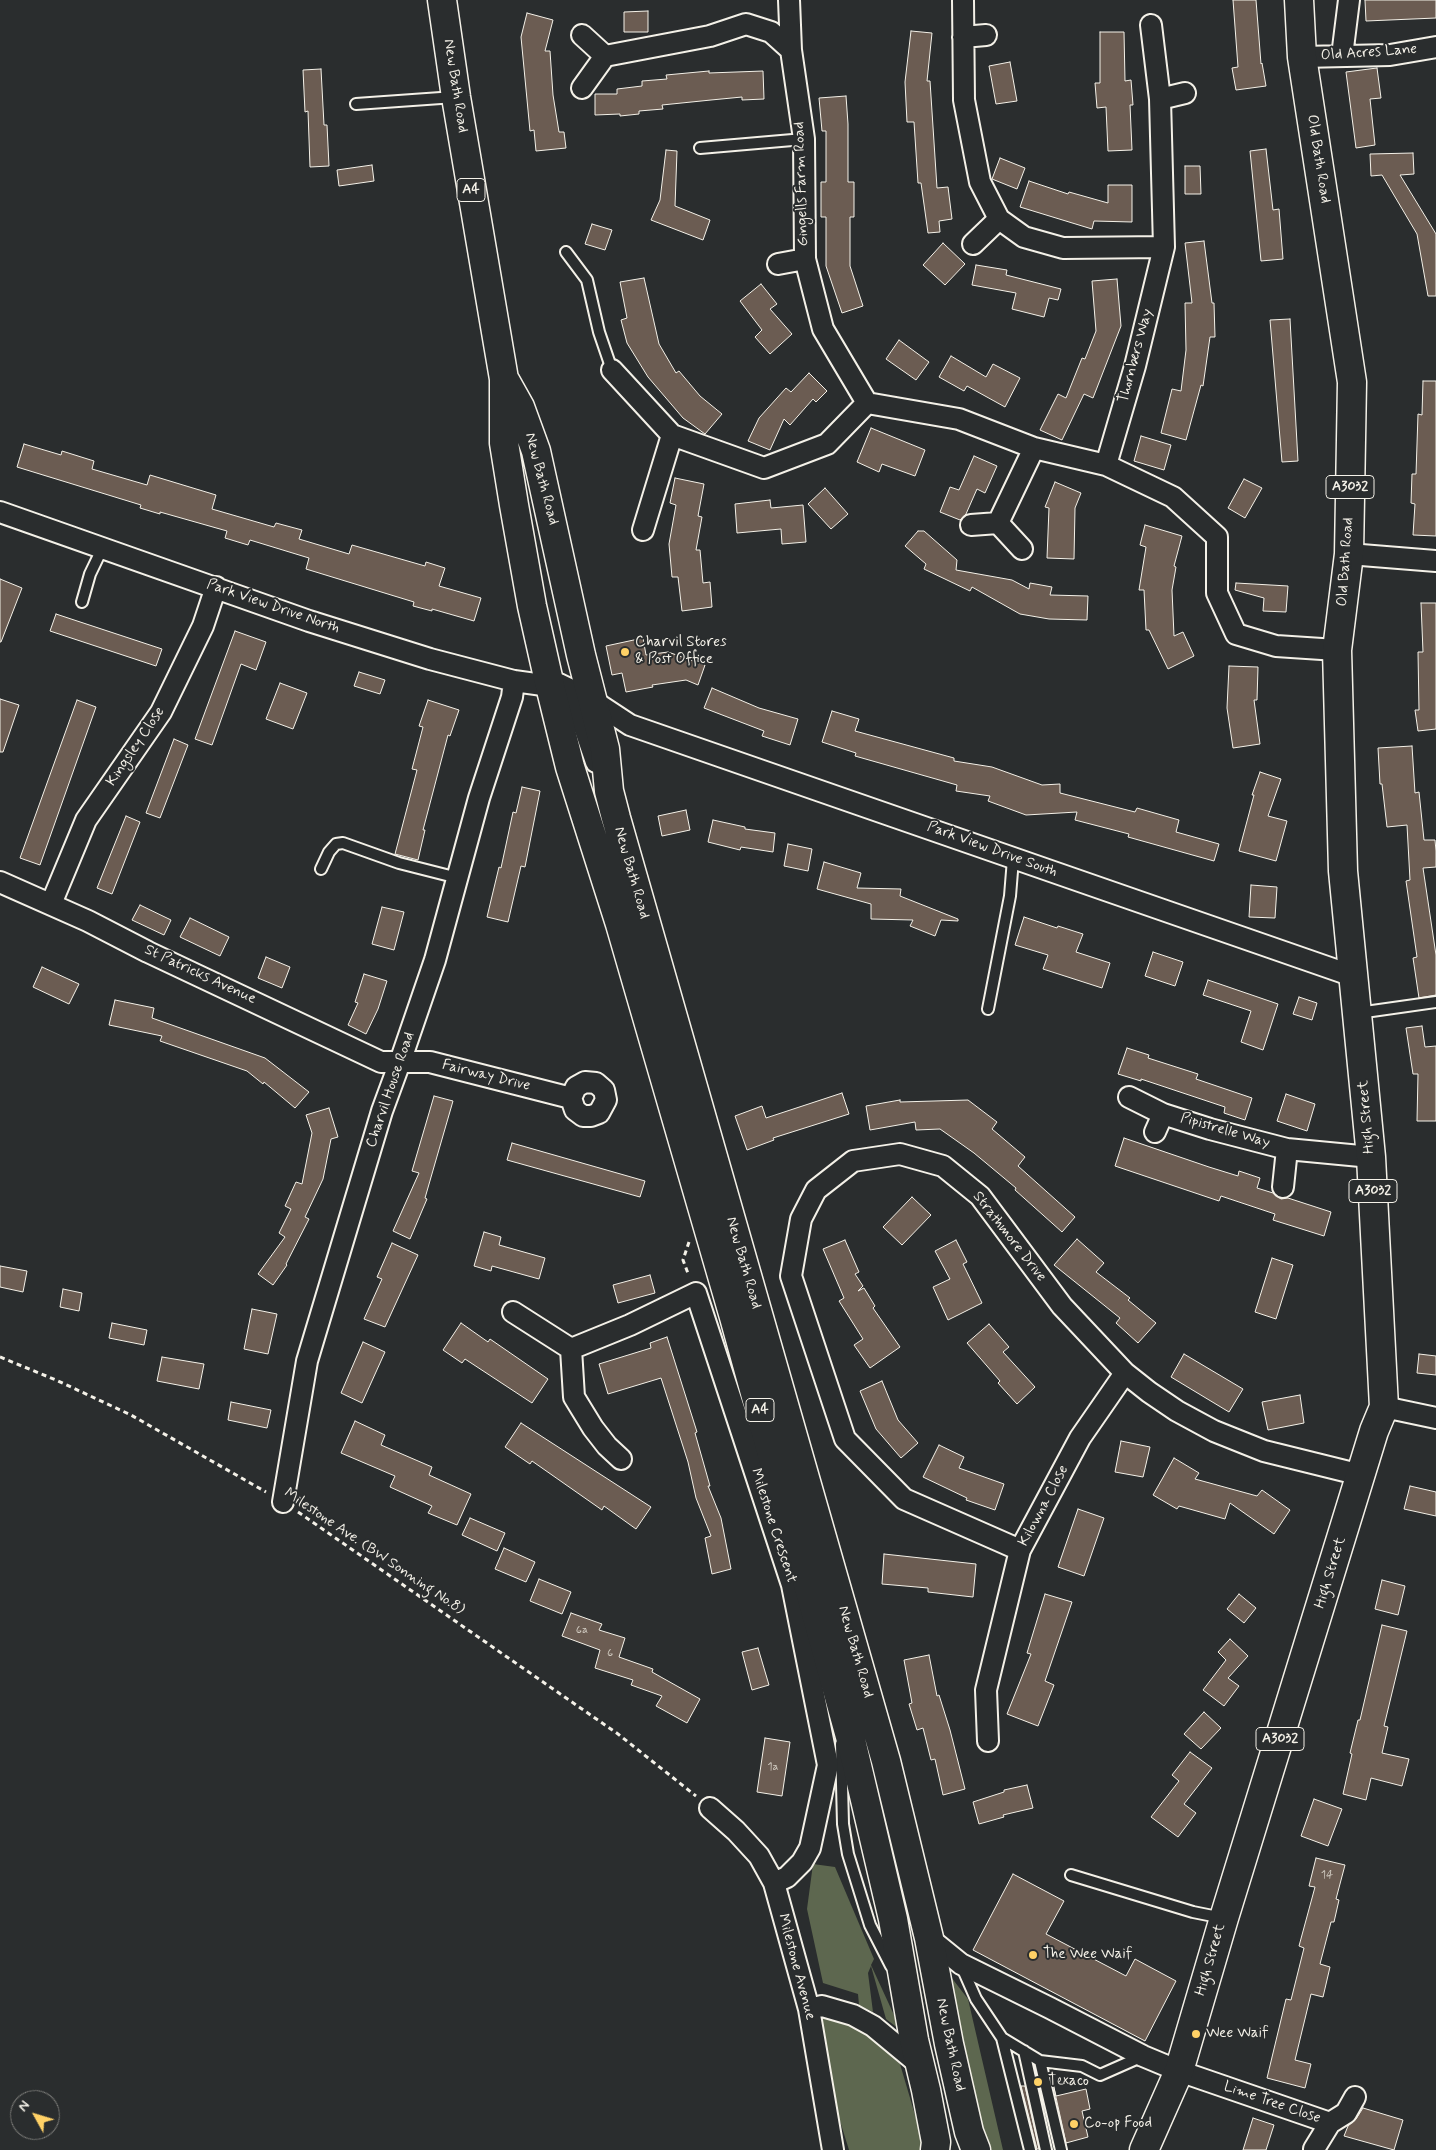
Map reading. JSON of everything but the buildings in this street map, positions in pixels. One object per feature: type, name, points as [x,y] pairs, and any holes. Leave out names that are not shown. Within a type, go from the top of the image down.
[{"type":"main road","name":"New Bath Road","points":[[442,0],[456,97],[504,379],[504,443],[532,606],[550,686],[573,776],[620,924],[734,1317],[795,1531],[822,1643],[842,1708],[877,1852],[934,2133],[935,2150]]},
{"type":"main road","name":"Old Bath Road","points":[[1299,0],[1302,57],[1352,382],[1349,554],[1337,650],[1343,872],[1353,976]]},
{"type":"main road","name":"New Bath Road","points":[[504,379],[520,407],[536,451],[592,700],[605,749],[609,791],[886,1761],[929,1938],[949,2044],[969,2132],[976,2150]]},
{"type":"main road","name":"High Street","points":[[1144,2150],[1179,2071],[1224,1918],[1374,1432],[1384,1407],[1371,1156],[1353,976]]},
{"type":"street","name":"Gingells Farm Road","points":[[789,0],[791,50],[804,139],[805,259],[823,328],[867,402]]},
{"type":"street","points":[[963,0],[964,100],[980,182],[999,219],[1024,237],[1063,248],[1164,247]]},
{"type":"street","points":[[1342,56],[1349,0]]},
{"type":"street","points":[[582,88],[605,56],[710,36],[746,24],[771,32],[791,50]]},
{"type":"street","name":"Thornbers Way","points":[[1106,465],[1135,366],[1164,247],[1160,99],[1151,25]]},
{"type":"street","points":[[582,34],[605,56]]},
{"type":"street","points":[[963,38],[986,35]]},
{"type":"street","name":"Old Acres Lane","points":[[1302,57],[1390,55],[1436,47]]},
{"type":"street","points":[[1160,99],[1186,93]]},
{"type":"street","points":[[973,244],[999,219]]},
{"type":"street","name":"Gingells Farm Road","points":[[778,264],[805,259]]},
{"type":"street","points":[[612,370],[672,435],[764,468],[827,444],[867,402],[959,420],[1034,448],[1106,465],[1173,497],[1217,537],[1217,593],[1236,634],[1276,646],[1337,650]]},
{"type":"street","points":[[643,530],[672,435]]},
{"type":"street","points":[[998,523],[1034,448]]},
{"type":"street","name":"Park View Drive North","points":[[0,512],[309,621],[421,656],[514,681],[550,686]]},
{"type":"street","points":[[971,525],[998,523]]},
{"type":"street","points":[[998,523],[1022,549]]},
{"type":"street","points":[[1349,554],[1436,561]]},
{"type":"street","name":"Kingsley Close","points":[[50,904],[86,820],[161,712],[203,626],[216,587]]},
{"type":"street","name":"Charvil House Road","points":[[283,1502],[308,1361],[382,1110],[435,960],[479,798],[512,697],[514,681]]},
{"type":"street","name":"Park View Drive South","points":[[550,686],[559,684],[592,700],[630,725],[1353,976]]},
{"type":"street","points":[[550,686],[572,709],[584,728],[598,769],[609,791]]},
{"type":"street","points":[[605,749],[616,735],[630,725]]},
{"type":"street","name":"St Patricks Avenue","points":[[0,882],[381,1062],[400,1062]]},
{"type":"street","name":"Fairway Drive","points":[[400,1062],[430,1062],[571,1098]]},
{"type":"street","name":"Pipistrelle Way","points":[[1129,1098],[1163,1114],[1210,1129],[1287,1149],[1371,1156]]},
{"type":"street","name":"Pipistrelle Way","points":[[1155,1132],[1163,1114]]},
{"type":"street","name":"Pipistrelle Way","points":[[1283,1187],[1287,1149]]},
{"type":"street","name":"Strathmore Drive","points":[[1020,1550],[904,1500],[845,1439],[792,1276],[801,1219],[816,1190],[853,1161],[900,1154],[943,1166],[980,1196],[1062,1306],[1125,1373],[1149,1392],[1177,1411],[1214,1431],[1264,1452],[1361,1475]]},
{"type":"street","name":"Milestone Crescent","points":[[571,1349],[630,1325],[696,1293],[792,1585],[828,1765],[810,1848],[802,1862],[792,1872],[774,1883]]},
{"type":"street","points":[[513,1312],[571,1349],[574,1397],[593,1428],[607,1446],[621,1459]]},
{"type":"street","name":"Kilowna Close","points":[[988,1741],[986,1690],[1020,1550],[1080,1438],[1125,1373]]},
{"type":"street","points":[[1384,1407],[1436,1418]]},
{"type":"street","name":"Milestone Avenue","points":[[710,1808],[760,1856],[774,1883],[809,2009],[833,2150]]},
{"type":"street","name":"Lime Tree Close","points":[[929,1938],[961,1964],[1143,2056],[1179,2071],[1330,2123],[1346,2113],[1354,2097]]},
{"type":"street","points":[[809,2009],[822,2006],[853,2015],[874,2026],[920,2065]]},
{"type":"street","points":[[1314,2149],[1330,2123]]},
{"type":"lane","points":[[356,104],[456,97]]},
{"type":"lane","points":[[700,148],[804,139]]},
{"type":"lane","points":[[566,252],[587,280],[599,332],[612,370]]},
{"type":"lane","points":[[82,602],[90,574],[103,547]]},
{"type":"lane","points":[[321,869],[329,852],[336,844],[343,843],[399,863],[458,878]]},
{"type":"lane","points":[[988,1009],[1010,896],[1013,859]]},
{"type":"lane","points":[[1357,1013],[1436,1002]]},
{"type":"lane","points":[[1071,1875],[1193,1912],[1224,1918]]},
{"type":"lane","points":[[961,1964],[976,1999],[1002,2038],[1030,2150]]},
{"type":"lane","points":[[1002,2038],[1040,2061],[1082,2066],[1100,2076],[1143,2056]]},
{"type":"lane","points":[[1024,2052],[1046,2150]]},
{"type":"lane","points":[[1040,2061],[1061,2150]]},
{"type":"path","name":"Milestone Ave. (BW Sonning No.8)","points":[[0,1357],[56,1380],[131,1415],[283,1502],[618,1734],[710,1808]]},
{"type":"green space","points":[[813,1864],[835,1867],[874,1959],[871,1965],[899,2029],[886,2019],[871,1966],[868,1973],[873,2012],[859,2005],[858,1994],[823,1983],[807,1909]]},
{"type":"green space","points":[[951,1977],[968,1999],[1003,2150],[990,2150],[987,2146],[968,2084],[948,1987]]},
{"type":"green space","points":[[817,2012],[865,2030],[900,2064],[923,2142],[920,2150],[849,2150],[818,2050]]},
{"type":"place","name":"Charvil Stores & Post Office","points":[[625,652]]},
{"type":"place","name":"The Wee Waif","points":[[1033,1955]]},
{"type":"place","name":"Wee Waif","points":[[1196,2034]]},
{"type":"place","name":"Texaco","points":[[1038,2082]]},
{"type":"place","name":"Co-op Food","points":[[1074,2124]]}]
